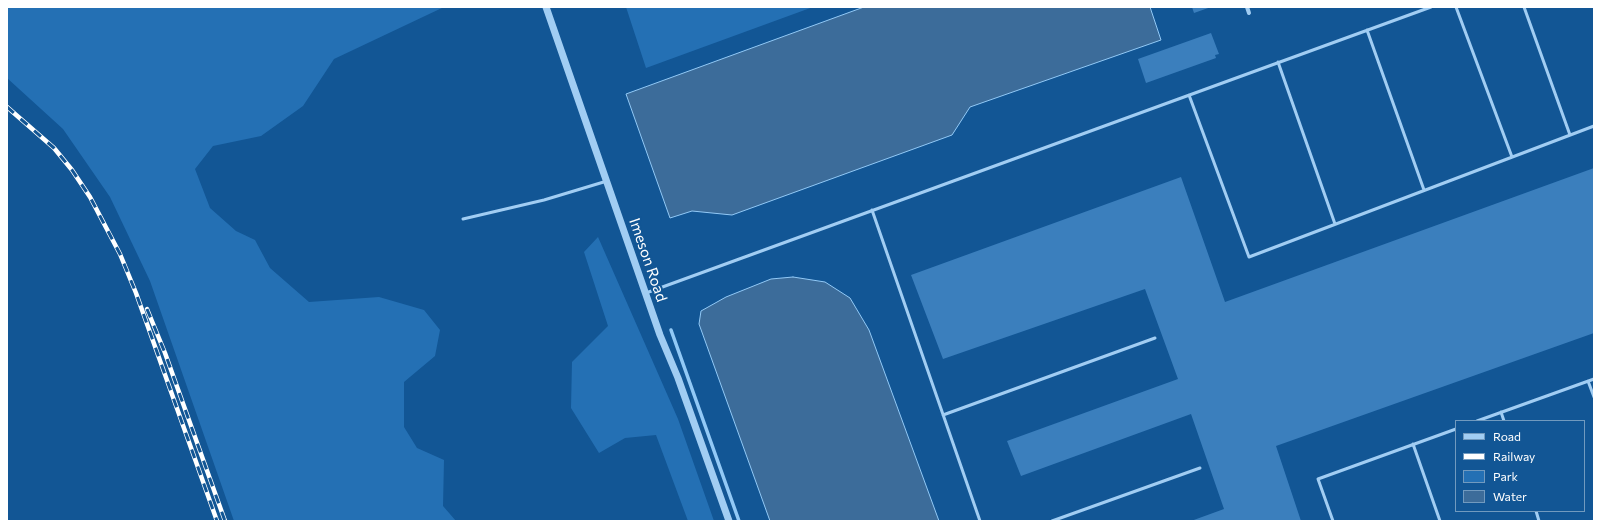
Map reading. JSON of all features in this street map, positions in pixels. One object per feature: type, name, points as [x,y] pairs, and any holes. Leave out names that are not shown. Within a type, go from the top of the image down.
[{"type":"street","name":"Imeson Road","points":[[546,7],[660,335],[678,378],[729,521]]},
{"type":"street","points":[[1247,7],[1249,13]]},
{"type":"lane","points":[[646,293],[1431,7]]},
{"type":"lane","points":[[1456,7],[1512,157]]},
{"type":"lane","points":[[1524,7],[1570,135]]},
{"type":"lane","points":[[1367,30],[1424,190]]},
{"type":"lane","points":[[1278,62],[1335,224]]},
{"type":"lane","points":[[1189,95],[1249,257],[1594,126]]},
{"type":"lane","points":[[463,219],[544,200],[607,181]]},
{"type":"lane","points":[[872,210],[980,521]]},
{"type":"lane","points":[[943,415],[1155,338]]},
{"type":"lane","points":[[1480,420],[1594,379]]},
{"type":"lane","points":[[1588,381],[1594,397]]},
{"type":"lane","points":[[1501,412],[1504,420]]},
{"type":"lane","points":[[1333,521],[1318,479],[1455,429]]},
{"type":"lane","points":[[1413,444],[1440,521]]},
{"type":"lane","points":[[1052,521],[1200,468]]},
{"type":"green space","points":[[7,7],[444,7],[334,59],[303,106],[261,136],[213,146],[195,169],[210,208],[236,231],[255,240],[270,268],[309,302],[379,297],[424,310],[440,330],[435,356],[404,382],[404,427],[417,448],[444,460],[443,506],[456,521],[234,521],[150,281],[110,197],[63,129],[7,78]]},
{"type":"green space","points":[[626,7],[813,7],[646,68]]},
{"type":"green space","points":[[598,237],[678,419],[714,521],[688,521],[656,435],[625,438],[599,453],[571,408],[572,362],[608,326],[584,252]]},
{"type":"water","points":[[864,7],[1150,7],[1161,40],[970,107],[952,135],[732,215],[692,211],[670,218],[626,94]]},
{"type":"water","points":[[793,277],[825,282],[850,298],[869,330],[939,521],[770,521],[699,324],[701,311],[726,297],[771,279]]},
{"type":"building","points":[[1192,7],[1211,7],[1194,13]]},
{"type":"building","points":[[1211,33],[1219,54],[1215,55],[1216,58],[1146,83],[1138,59]]},
{"type":"building","points":[[1594,168],[1594,333],[1276,446],[1301,521],[1191,521],[1224,509],[1191,414],[1021,476],[1007,441],[1178,379],[1145,289],[943,359],[911,275],[1181,177],[1225,302]]},
{"type":"waterway","points":[[671,330],[739,521]]},
{"type":"railway","points":[[7,107],[54,148],[72,170],[90,197],[120,254],[136,293],[217,521]]},
{"type":"railway","points":[[147,309],[165,353],[225,521]]}]
